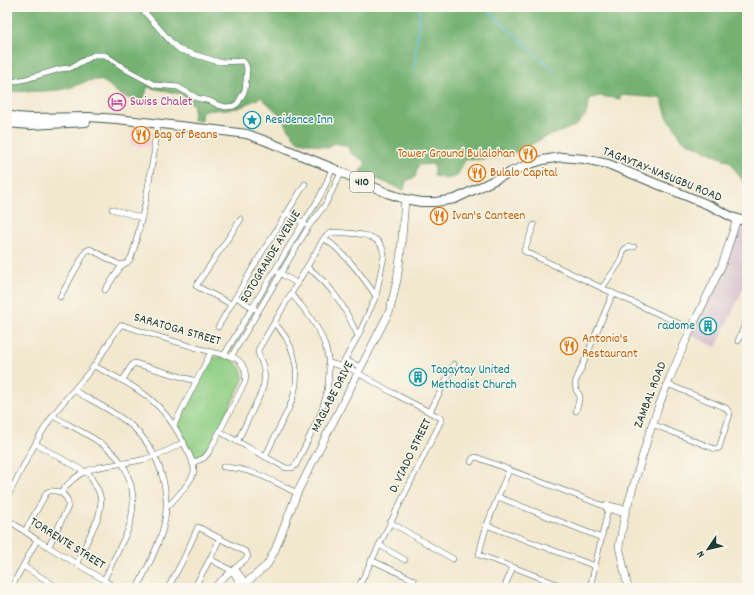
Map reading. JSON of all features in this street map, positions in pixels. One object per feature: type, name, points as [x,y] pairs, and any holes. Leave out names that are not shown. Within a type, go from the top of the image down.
[{"type":"main road","name":"TAGAYTAY-NASUGBU ROAD","points":[[7,112],[21,114],[91,112],[116,114],[158,123]]},
{"type":"main road","name":"TAGAYTAY-NASUGBU ROAD","points":[[7,115],[30,118],[89,117],[158,123],[247,134],[266,140],[332,168],[386,194],[421,202],[436,202],[455,198],[526,165],[553,158],[571,157],[608,164],[747,222]]},
{"type":"main road","name":"TAGAYTAY-NASUGBU ROAD","points":[[7,123],[31,125],[92,122],[138,124],[158,123]]},
{"type":"main road","name":"MAGLABE DRIVE","points":[[243,586],[267,565],[275,550],[297,493],[390,310],[397,280],[400,258],[405,199]]},
{"type":"main road","name":"ZAMBAL ROAD","points":[[628,588],[619,546],[625,511],[652,424],[667,384],[691,329],[722,265],[738,219]]},
{"type":"street","points":[[7,83],[70,68],[94,55],[105,55],[127,70],[155,84],[178,87],[197,98],[226,107],[234,106],[238,103],[245,90],[247,68],[244,61],[219,62],[180,50],[167,38],[140,7]]},
{"type":"street","points":[[105,290],[122,265],[127,264],[131,258],[142,218],[158,123]]},
{"type":"street","name":"SOTOGRANDE AVENUE","points":[[231,357],[304,223],[321,196],[332,168]]},
{"type":"street","name":"SOTOGRANDE AVENUE","points":[[278,272],[327,200],[341,173]]},
{"type":"street","points":[[218,327],[305,184]]},
{"type":"street","points":[[321,196],[327,200]]},
{"type":"street","points":[[316,205],[321,209]]},
{"type":"street","points":[[112,209],[142,218]]},
{"type":"street","points":[[287,213],[309,226]]},
{"type":"street","points":[[231,304],[196,286],[241,219]]},
{"type":"street","points":[[534,225],[524,251],[691,329]]},
{"type":"street","points":[[237,442],[262,393],[264,386],[264,369],[255,352],[298,284],[324,238],[330,233],[334,232],[372,237],[378,240],[384,251],[376,296],[346,360],[341,366]]},
{"type":"street","points":[[324,238],[347,258],[376,296]]},
{"type":"street","points":[[602,288],[620,262],[624,250],[628,247],[634,247]]},
{"type":"street","points":[[60,297],[86,251],[90,249],[122,265]]},
{"type":"street","points":[[308,267],[323,280],[340,301],[358,336]]},
{"type":"street","points":[[278,272],[298,284]]},
{"type":"street","points":[[576,411],[580,396],[576,390],[575,383],[613,293]]},
{"type":"street","points":[[220,432],[289,469],[296,465],[320,417],[328,386],[329,363],[324,341],[319,331],[307,311],[291,294]]},
{"type":"street","points":[[236,297],[256,309]]},
{"type":"street","name":"SOTOGRANDE AVENUE","points":[[224,355],[256,309]]},
{"type":"street","points":[[738,341],[747,319]]},
{"type":"street","points":[[265,457],[290,406],[294,396],[296,381],[295,362],[292,350],[281,331],[274,323]]},
{"type":"street","name":"SARATOGA STREET","points":[[7,498],[52,416],[94,366],[120,326],[123,325],[231,357],[239,361],[246,372],[245,382],[207,455],[204,458],[192,463]]},
{"type":"street","points":[[174,425],[211,352]]},
{"type":"street","points":[[346,360],[359,371]]},
{"type":"street","points":[[123,380],[134,363],[196,381]]},
{"type":"street","points":[[329,363],[359,371]]},
{"type":"street","points":[[430,412],[454,364]]},
{"type":"street","points":[[94,366],[123,380],[154,402],[165,413],[184,442],[194,471],[189,482],[166,508]]},
{"type":"street","name":"D. VIADO STREET","points":[[358,586],[442,420],[441,418],[359,371]]},
{"type":"street","points":[[652,424],[715,449],[719,448],[730,414],[726,408],[667,384]]},
{"type":"street","points":[[74,391],[124,420],[141,435],[155,456],[163,481],[166,508],[162,532],[158,544],[137,588]]},
{"type":"street","points":[[52,416],[110,450],[126,471],[132,489],[132,516],[128,530],[104,580]]},
{"type":"street","points":[[62,493],[74,478],[85,471],[98,466],[138,461],[166,452],[184,442]]},
{"type":"street","points":[[36,444],[89,474],[99,492],[100,510],[94,527],[77,563]]},
{"type":"street","points":[[471,462],[473,458],[476,457],[607,507],[625,511]]},
{"type":"street","points":[[223,467],[235,467],[257,474],[297,493]]},
{"type":"street","points":[[510,470],[486,525],[479,555],[567,588]]},
{"type":"street","points":[[25,531],[47,492],[51,491],[62,493],[69,503],[49,546]]},
{"type":"street","points":[[498,497],[602,538]]},
{"type":"street","points":[[590,588],[602,538],[607,507]]},
{"type":"street","name":"TORRENTE STREET","points":[[7,519],[37,540],[116,588]]},
{"type":"street","points":[[390,522],[453,559]]},
{"type":"street","points":[[486,525],[595,566]]},
{"type":"street","points":[[168,588],[198,527],[248,554],[247,558],[212,588]]},
{"type":"street","points":[[194,588],[220,538]]},
{"type":"street","points":[[11,588],[37,540]]},
{"type":"street","points":[[379,545],[405,560]]},
{"type":"street","points":[[210,559],[234,570],[243,586]]},
{"type":"street","points":[[372,560],[414,580]]},
{"type":"street","points":[[23,566],[59,588]]},
{"type":"street","points":[[504,588],[513,567]]},
{"type":"street","points":[[358,586],[366,588]]},
{"type":"street","points":[[381,588],[384,586],[389,588]]},
{"type":"shaded area","name":"Bag of Beans","points":[[133,125],[151,127],[149,147],[136,147],[130,144]]},
{"type":"shaded area","points":[[738,225],[747,225],[747,281],[716,347],[690,335],[709,301],[708,299]]},
{"type":"green space","points":[[7,7],[747,7],[747,187],[730,162],[683,140],[667,116],[661,98],[620,95],[620,99],[600,96],[590,98],[586,114],[577,125],[543,138],[522,150],[498,158],[465,160],[457,176],[447,179],[434,176],[434,164],[418,165],[415,177],[406,181],[404,190],[360,172],[366,162],[351,153],[346,145],[333,143],[329,148],[296,140],[280,115],[261,97],[239,108],[202,111],[201,120],[193,120],[194,106],[181,94],[147,87],[144,102],[123,96],[105,82],[98,80],[89,81],[58,90],[7,92]]},
{"type":"green space","points":[[215,357],[226,358],[239,365],[243,374],[243,380],[207,451],[202,456],[196,457],[191,452],[179,430],[178,423],[209,361]]},
{"type":"waterway","points":[[218,7],[219,13]]},
{"type":"waterway","points":[[414,69],[420,7]]},
{"type":"waterway","points":[[484,7],[555,72]]},
{"type":"place","name":"Swiss Chalet","points":[[117,102]]},
{"type":"place","name":"Residence Inn","points":[[252,120]]},
{"type":"place","name":"Bag of Beans","points":[[141,135]]},
{"type":"place","name":"Tower Ground Bulalohan","points":[[528,154]]},
{"type":"place","name":"Bulalo Capital","points":[[477,173]]},
{"type":"place","name":"Ivan's Canteen","points":[[439,216]]},
{"type":"place","name":"radome","points":[[708,326]]},
{"type":"place","name":"Antonio's Restaurant","points":[[569,346]]},
{"type":"place","name":"Tagaytay United Methodist Church","points":[[418,377]]}]
